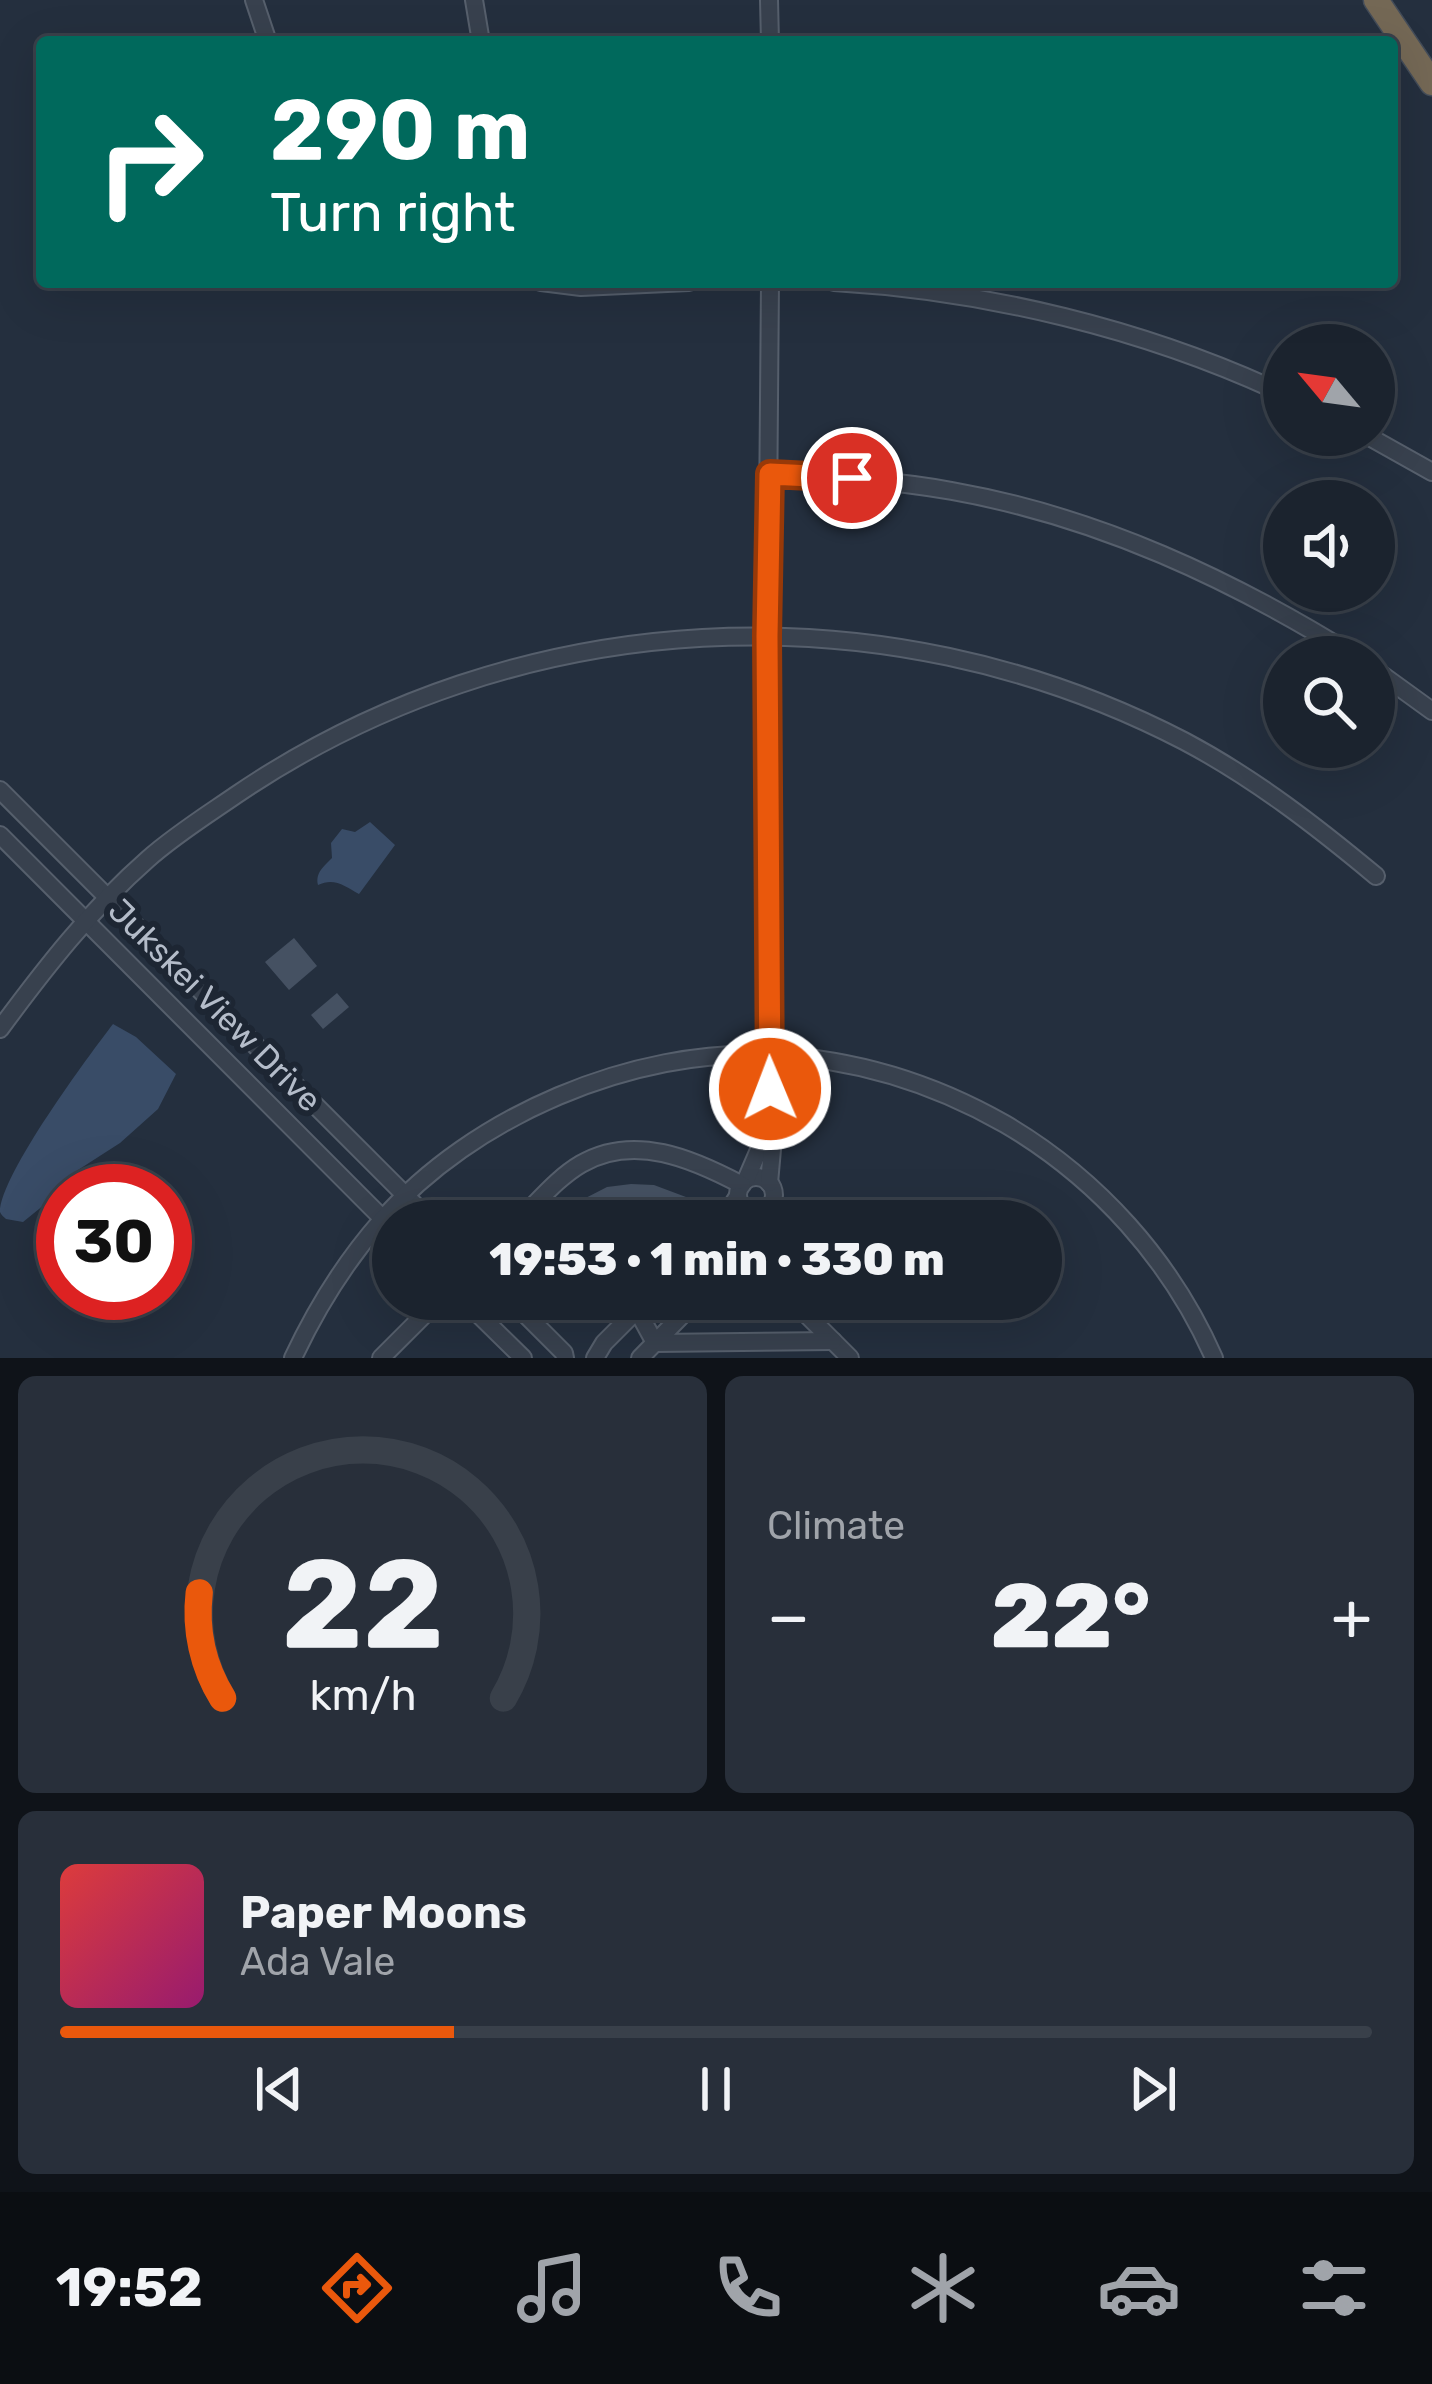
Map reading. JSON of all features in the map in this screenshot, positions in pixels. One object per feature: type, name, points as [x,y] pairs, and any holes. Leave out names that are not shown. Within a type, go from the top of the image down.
[{"type":"highway","points":[[1376,0],[1432,83]]},
{"type":"street","points":[[254,0],[266,36]]},
{"type":"street","points":[[474,0],[480,36]]},
{"type":"street","points":[[770,0],[770,36]]},
{"type":"street","points":[[770,288],[767,636],[772,1200]]},
{"type":"street","points":[[892,288],[1067,319],[1167,347],[1263,386]]},
{"type":"street","points":[[1395,451],[1432,472]]},
{"type":"street","points":[[770,474],[950,490],[1057,516],[1217,577],[1322,636]]},
{"type":"street","points":[[0,1029],[85,920],[151,856],[271,772],[398,706],[511,668],[640,642],[767,636],[844,640],[1005,670],[1093,700],[1185,742],[1292,809],[1376,876]]},
{"type":"street","points":[[1395,684],[1432,711]]},
{"type":"street","name":"Jukskei View Drive","points":[[0,790],[410,1200]]},
{"type":"street","name":"Jukskei View Drive","points":[[0,836],[372,1208]]},
{"type":"street","points":[[403,1200],[472,1143],[535,1107],[604,1079],[678,1062],[769,1055],[864,1067],[906,1079],[993,1117],[1051,1153],[1139,1238],[1183,1298],[1214,1358]]},
{"type":"street","points":[[749,1200],[771,1123]]},
{"type":"street","points":[[539,1200],[582,1164],[642,1151],[681,1156],[742,1200]]},
{"type":"street","points":[[750,1200],[758,1178],[770,1184]]},
{"type":"street","points":[[293,1358],[331,1287],[372,1242]]},
{"type":"street","points":[[381,1358],[419,1320]]},
{"type":"street","points":[[485,1320],[524,1358]]},
{"type":"street","points":[[531,1320],[565,1358]]},
{"type":"street","points":[[575,1358],[600,1351],[628,1320]]},
{"type":"street","points":[[648,1320],[655,1343]]},
{"type":"street","points":[[640,1358],[677,1320]]},
{"type":"street","points":[[812,1320],[850,1358]]},
{"type":"street","points":[[655,1343],[833,1341]]},
{"type":"water","points":[[370,822],[395,845],[359,894],[334,882],[318,885],[319,873],[332,858],[331,843],[342,829],[355,832]]},
{"type":"water","points":[[113,1024],[136,1037],[176,1074],[158,1109],[87,1164],[36,1164],[36,1211],[23,1222],[6,1219],[0,1212],[14,1171]]},
{"type":"building","points":[[294,938],[317,966],[289,990],[265,962]]},
{"type":"building","points":[[337,993],[349,1007],[323,1029],[311,1015]]},
{"type":"building","points":[[654,1185],[686,1197],[582,1200],[607,1187]]},
{"type":"route","points":[[770,1089],[770,474],[852,478]]}]
